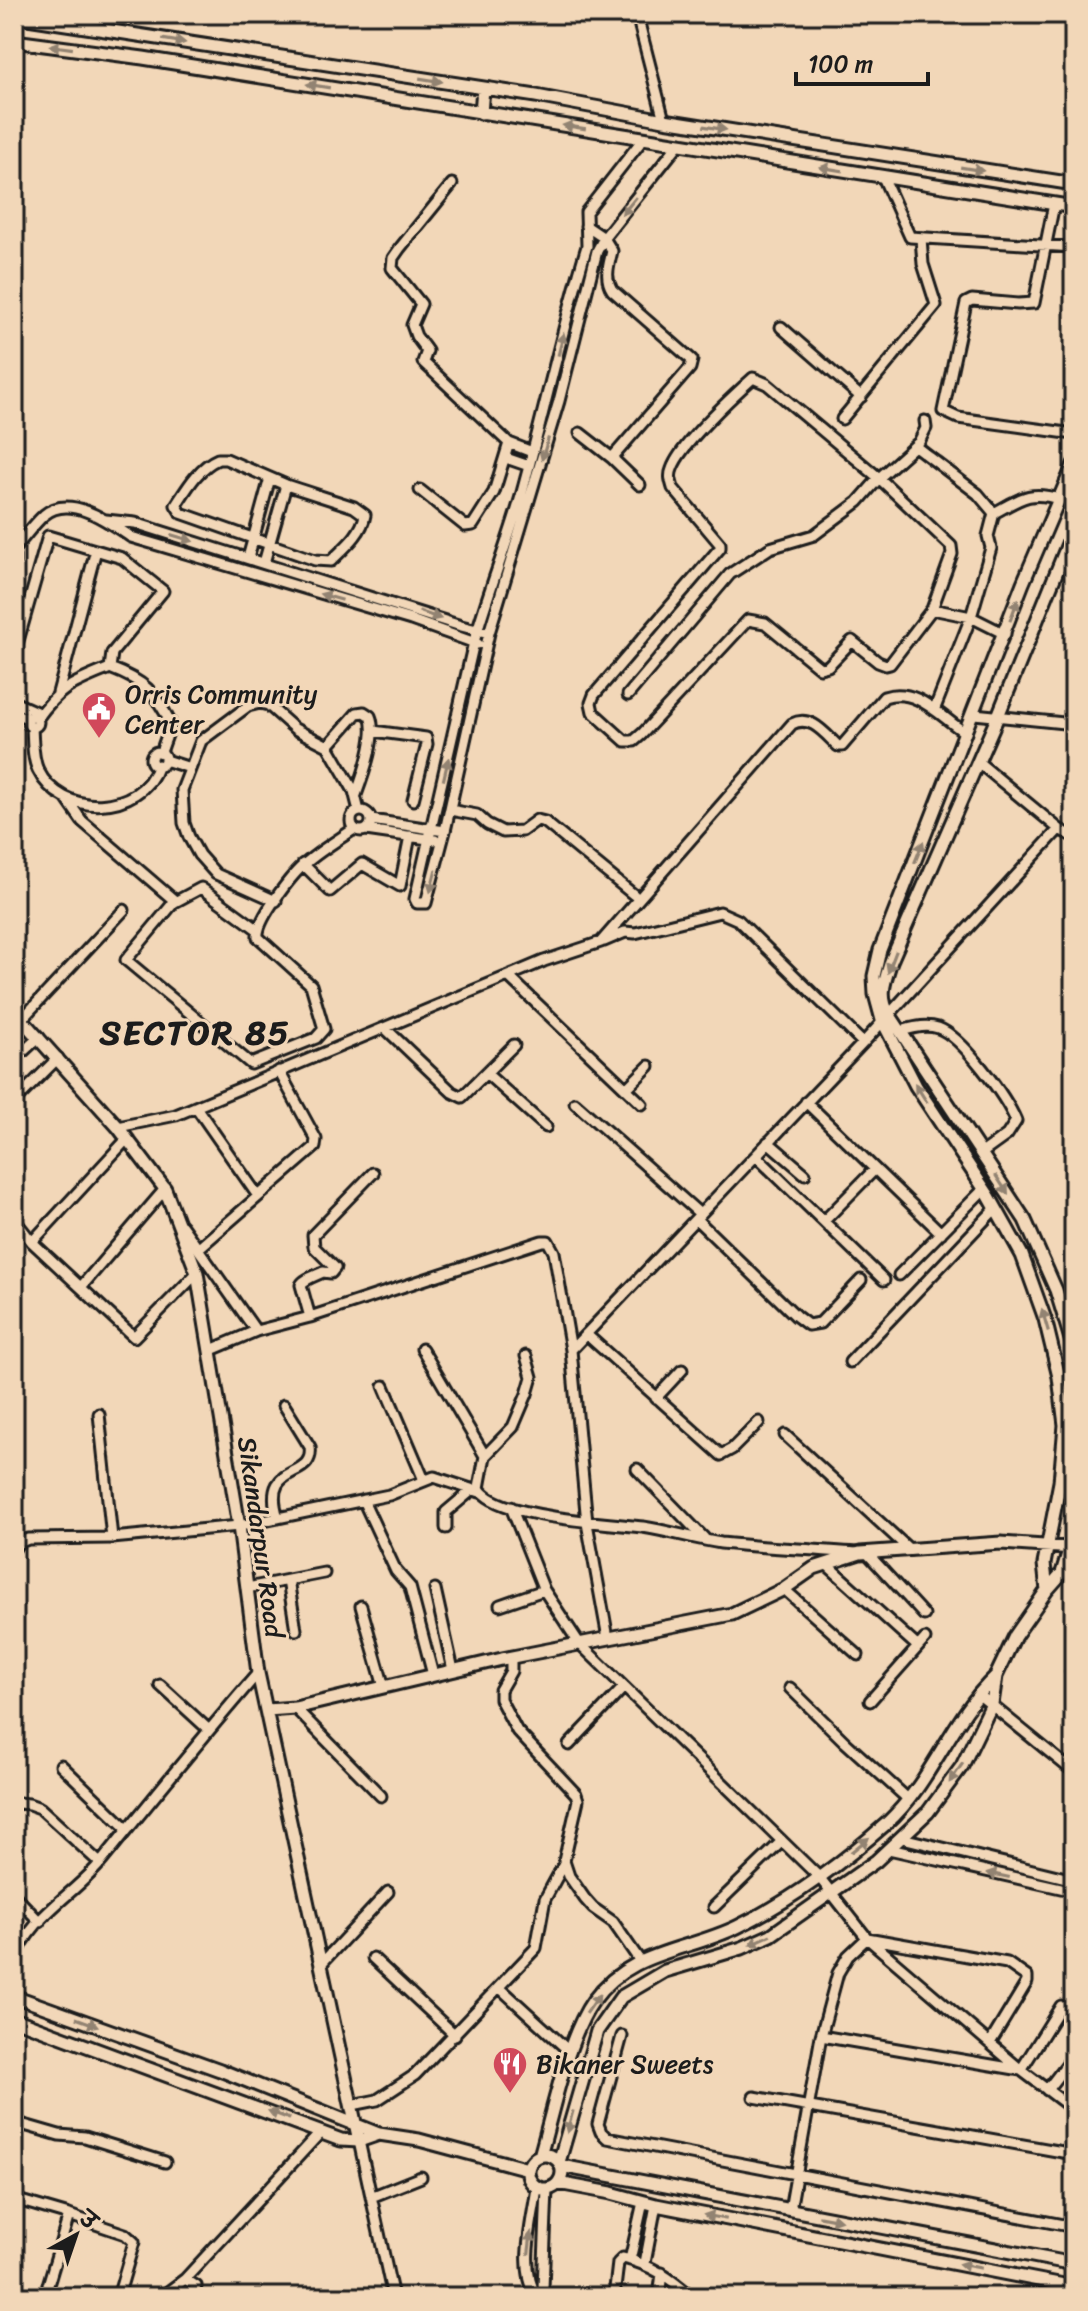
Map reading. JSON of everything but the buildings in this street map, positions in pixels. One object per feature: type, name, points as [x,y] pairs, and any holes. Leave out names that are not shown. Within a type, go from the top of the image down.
[{"type":"street","points":[[14,16],[1074,184]]},
{"type":"street","points":[[640,27],[664,120]]},
{"type":"street","points":[[14,41],[158,60],[1074,207]]},
{"type":"street","points":[[481,113],[483,88]]},
{"type":"street","points":[[643,139],[589,206],[585,217],[587,246],[532,452],[529,484],[485,647],[428,901],[423,904],[415,899],[474,642],[529,484],[559,401],[597,251],[678,145]]},
{"type":"street","points":[[883,177],[910,237],[1074,247]]},
{"type":"street","points":[[452,184],[400,248],[393,258],[392,268],[421,304],[412,325],[427,351],[423,362],[509,443],[532,452]]},
{"type":"street","points":[[1054,204],[1034,303],[972,300],[966,303],[943,411],[958,418],[1074,434]]},
{"type":"street","points":[[586,226],[604,238],[612,251],[607,274],[607,283],[612,290],[692,360],[690,368],[612,458]]},
{"type":"street","points":[[842,419],[936,305],[923,264],[921,238]]},
{"type":"street","points":[[781,327],[861,397]]},
{"type":"street","points":[[753,378],[767,384],[879,478],[951,546],[952,554],[932,609],[886,665],[852,641],[828,666],[820,668],[765,623],[748,620],[634,741],[625,741],[593,712],[591,703],[594,695],[719,551],[720,544],[673,488],[670,478],[681,452],[753,378]]},
{"type":"street","points":[[628,695],[730,574],[770,548],[814,535],[858,502],[879,478],[915,446],[924,435],[925,421]]},
{"type":"street","points":[[580,433],[640,485]]},
{"type":"street","points":[[420,490],[469,527],[494,492],[509,443]]},
{"type":"street","points":[[915,446],[978,494],[994,513]]},
{"type":"street","points":[[506,458],[529,466]]},
{"type":"street","points":[[218,459],[226,459],[270,478],[354,507],[365,515],[365,520],[355,536],[331,561],[315,560],[181,513],[176,505],[207,464],[218,459]]},
{"type":"street","points":[[1047,1590],[1044,1564],[1065,1440],[1064,1407],[1045,1319],[1022,1255],[996,1208],[916,1086],[875,994],[874,976],[880,950],[1023,583],[1074,464]]},
{"type":"street","points":[[248,558],[270,478]]},
{"type":"street","points":[[264,563],[286,485]]},
{"type":"street","points":[[935,708],[971,617],[991,548],[988,536],[994,513],[1028,495],[1044,494],[1059,499]]},
{"type":"street","points":[[14,549],[44,515],[59,508],[81,510],[106,520],[131,537],[411,620],[485,647]]},
{"type":"street","points":[[106,520],[135,523],[489,633]]},
{"type":"street","points":[[1074,529],[998,716],[891,961],[882,991],[885,1017],[900,1031],[1025,1220],[1056,1290],[1074,1349]]},
{"type":"street","points":[[14,655],[48,536],[122,558],[163,591],[112,653],[110,668]]},
{"type":"street","points":[[58,693],[96,550]]},
{"type":"street","points":[[14,556],[14,563]]},
{"type":"street","points":[[932,609],[971,617],[1005,634]]},
{"type":"street","points":[[110,668],[132,676],[150,689],[171,725],[161,759],[143,790],[117,802],[90,806],[53,790],[38,771],[33,749],[34,720],[58,693],[83,677],[110,668]]},
{"type":"street","points":[[601,942],[792,724],[811,722],[838,746],[842,746],[888,695],[913,696],[935,708],[941,717],[966,733]]},
{"type":"street","points":[[14,702],[34,720]]},
{"type":"street","points":[[276,901],[216,874],[199,855],[184,823],[182,790],[201,741],[248,706],[268,705],[295,729],[328,746],[356,795],[359,811]]},
{"type":"street","points":[[328,746],[357,713],[364,712],[370,716],[373,731],[356,795]]},
{"type":"street","points":[[14,714],[34,720]]},
{"type":"street","points":[[974,714],[1074,724]]},
{"type":"street","points":[[14,720],[34,720]]},
{"type":"street","points":[[373,731],[426,738],[413,800]]},
{"type":"street","points":[[161,759],[190,768]]},
{"type":"street","points":[[978,762],[1059,829],[1074,837]]},
{"type":"street","points":[[66,798],[82,821],[175,901],[173,903]]},
{"type":"street","points":[[450,810],[477,815],[503,832],[522,831],[537,820],[545,822],[634,895]]},
{"type":"street","points":[[359,811],[369,815],[371,820]]},
{"type":"street","points":[[354,829],[350,820],[359,811]]},
{"type":"street","points":[[371,820],[431,834],[442,842]]},
{"type":"street","points":[[366,830],[371,820]]},
{"type":"street","points":[[257,929],[201,888],[173,903],[126,960],[251,1064],[316,1038],[324,1029],[311,985],[258,937],[257,929],[303,864],[354,829],[410,836],[445,831]]},
{"type":"street","points":[[571,1350],[863,1043],[1059,829]]},
{"type":"street","points":[[303,864],[330,891],[362,864],[400,886],[410,836]]},
{"type":"street","points":[[18,1015],[124,910]]},
{"type":"street","points":[[118,1127],[176,1115],[508,976],[625,932],[635,933],[720,912],[738,920],[863,1043]]},
{"type":"street","points":[[508,976],[642,1104]]},
{"type":"street","name":"Sikandarpur Road","points":[[18,1015],[118,1127],[165,1189],[197,1273],[239,1526],[258,1673],[359,2141]]},
{"type":"street","points":[[900,1031],[924,1025],[947,1032],[992,1080],[1016,1121],[1007,1135],[982,1153]]},
{"type":"street","points":[[386,1029],[459,1096],[467,1095],[514,1045]]},
{"type":"street","points":[[14,1060],[39,1037]]},
{"type":"street","points":[[14,1102],[58,1058]]},
{"type":"street","points":[[626,1089],[649,1066]]},
{"type":"street","points":[[199,1248],[315,1147],[316,1139],[279,1071]]},
{"type":"street","points":[[487,1074],[546,1127]]},
{"type":"street","points":[[806,1102],[941,1233]]},
{"type":"street","points":[[575,1103],[698,1216],[808,1325],[820,1323],[861,1280]]},
{"type":"street","points":[[196,1107],[258,1196]]},
{"type":"street","points":[[32,1242],[127,1139]]},
{"type":"street","points":[[768,1142],[805,1174]]},
{"type":"street","points":[[756,1156],[884,1280]]},
{"type":"street","points":[[824,1221],[875,1169]]},
{"type":"street","points":[[310,1317],[301,1285],[323,1272],[331,1273],[335,1268],[314,1247],[311,1241],[313,1235],[373,1173]]},
{"type":"street","points":[[81,1287],[165,1189]]},
{"type":"street","points":[[899,1275],[984,1189]]},
{"type":"street","points":[[850,1362],[996,1208]]},
{"type":"street","points":[[14,1219],[32,1242],[135,1337],[197,1273]]},
{"type":"street","points":[[180,1222],[256,1331]]},
{"type":"street","points":[[211,1350],[256,1331],[310,1317],[548,1241],[554,1252],[571,1350],[587,1523],[608,1638]]},
{"type":"street","points":[[586,1334],[721,1455],[732,1449],[759,1422]]},
{"type":"street","points":[[422,1349],[485,1456]]},
{"type":"street","points":[[446,1528],[446,1512],[479,1488],[485,1456],[513,1427],[532,1377],[526,1356]]},
{"type":"street","points":[[656,1398],[682,1370]]},
{"type":"street","points":[[384,1386],[424,1480]]},
{"type":"street","points":[[278,1518],[273,1502],[277,1484],[284,1476],[304,1467],[311,1454],[310,1447],[284,1405]]},
{"type":"street","points":[[99,1414],[112,1538]]},
{"type":"street","points":[[785,1435],[910,1550]]},
{"type":"street","points":[[637,1469],[705,1539]]},
{"type":"street","points":[[15,1545],[28,1539],[112,1538],[239,1526],[389,1495],[434,1477],[511,1507],[587,1523],[644,1527],[705,1539],[864,1553],[1001,1543],[1073,1548]]},
{"type":"street","points":[[363,1500],[396,1571],[410,1587],[433,1675]]},
{"type":"street","points":[[511,1507],[544,1590],[579,1643],[819,1877],[867,1938],[1021,2070],[1074,2110]]},
{"type":"street","points":[[547,2187],[543,2288],[538,2297],[530,2287],[527,2269],[547,2187],[562,2175],[560,2164],[597,2031],[621,1997],[665,1971],[742,1948],[771,1935],[833,1893],[902,1838],[928,1812],[962,1766],[992,1704],[996,1676],[1015,1636],[1062,1573],[1073,1548],[1074,1534]]},
{"type":"street","points":[[267,1710],[295,1708],[511,1657],[732,1614],[784,1589],[814,1568],[864,1553]]},
{"type":"street","points":[[864,1553],[924,1615]]},
{"type":"street","points":[[826,1564],[921,1642],[870,1701]]},
{"type":"street","points":[[247,1588],[324,1573]]},
{"type":"street","points":[[288,1580],[296,1630]]},
{"type":"street","points":[[435,1589],[453,1670]]},
{"type":"street","points":[[784,1589],[858,1655]]},
{"type":"street","points":[[500,1605],[544,1590]]},
{"type":"street","points":[[361,1606],[384,1687]]},
{"type":"street","points":[[352,2105],[377,2100],[415,2075],[536,1948],[545,1899],[564,1864],[578,1800],[576,1794],[517,1731],[500,1699],[500,1690],[511,1671],[511,1657]]},
{"type":"street","points":[[14,1962],[40,1922],[100,1863],[258,1673]]},
{"type":"street","points":[[540,2156],[583,2017],[605,1987],[640,1961],[735,1928],[771,1909],[819,1877],[888,1822],[909,1800],[978,1694],[996,1676]]},
{"type":"street","points":[[160,1685],[209,1730]]},
{"type":"street","points":[[569,1745],[624,1687]]},
{"type":"street","points":[[790,1688],[909,1800]]},
{"type":"street","points":[[978,1694],[1074,1772]]},
{"type":"street","points":[[295,1708],[381,1796]]},
{"type":"street","points":[[61,1765],[126,1828]]},
{"type":"street","points":[[14,1806],[18,1803],[40,1808],[100,1863]]},
{"type":"street","points":[[902,1838],[1074,1880]]},
{"type":"street","points":[[714,1907],[781,1842]]},
{"type":"street","points":[[889,1849],[1074,1891]]},
{"type":"street","points":[[564,1864],[585,1899],[613,1922],[640,1961]]},
{"type":"street","points":[[321,1964],[388,1892]]},
{"type":"street","points":[[14,1895],[40,1922]]},
{"type":"street","points":[[790,2210],[821,2036],[838,1973],[848,1956],[867,1938]]},
{"type":"street","points":[[867,1938],[1007,1963],[1027,1977],[1027,1982],[990,2043]]},
{"type":"street","points":[[373,1958],[455,2035]]},
{"type":"street","points":[[499,1987],[570,2052]]},
{"type":"street","points":[[14,1996],[235,2076],[379,2134],[419,2140],[528,2169]]},
{"type":"street","points":[[1021,2070],[1061,2006]]},
{"type":"street","points":[[14,2019],[341,2140],[359,2141],[379,2134]]},
{"type":"street","points":[[622,2036],[598,2124],[607,2138],[1074,2227]]},
{"type":"street","points":[[821,2036],[1021,2070]]},
{"type":"street","points":[[1047,2090],[1074,2055]]},
{"type":"street","points":[[754,2097],[1074,2154]]},
{"type":"street","points":[[14,2122],[59,2135],[85,2137],[165,2162]]},
{"type":"street","points":[[161,2297],[185,2279],[321,2132]]},
{"type":"street","points":[[359,2141],[392,2297]]},
{"type":"street","points":[[1071,2287],[643,2202],[547,2187],[530,2179],[528,2169],[533,2160],[548,2156],[560,2164],[1074,2264]]},
{"type":"street","points":[[371,2197],[421,2177]]},
{"type":"street","points":[[14,2199],[125,2234],[134,2242],[118,2297]]},
{"type":"street","points":[[630,2260],[643,2202]]},
{"type":"street","points":[[645,2263],[656,2205]]},
{"type":"street","points":[[48,2285],[69,2215]]},
{"type":"street","points":[[614,2297],[621,2258],[645,2263],[692,2297]]},
{"type":"street","points":[[659,2297],[662,2273]]},
{"type":"street","points":[[185,2279],[196,2286],[193,2297]]},
{"type":"street","points":[[1056,2297],[1071,2287]]},
{"type":"place","name":"Orris Community Center","points":[[99,740]]},
{"type":"place","name":"Bikaner Sweets","points":[[510,2095]]},
{"type":"district","name":"SECTOR 85","points":[[195,1032]]}]
